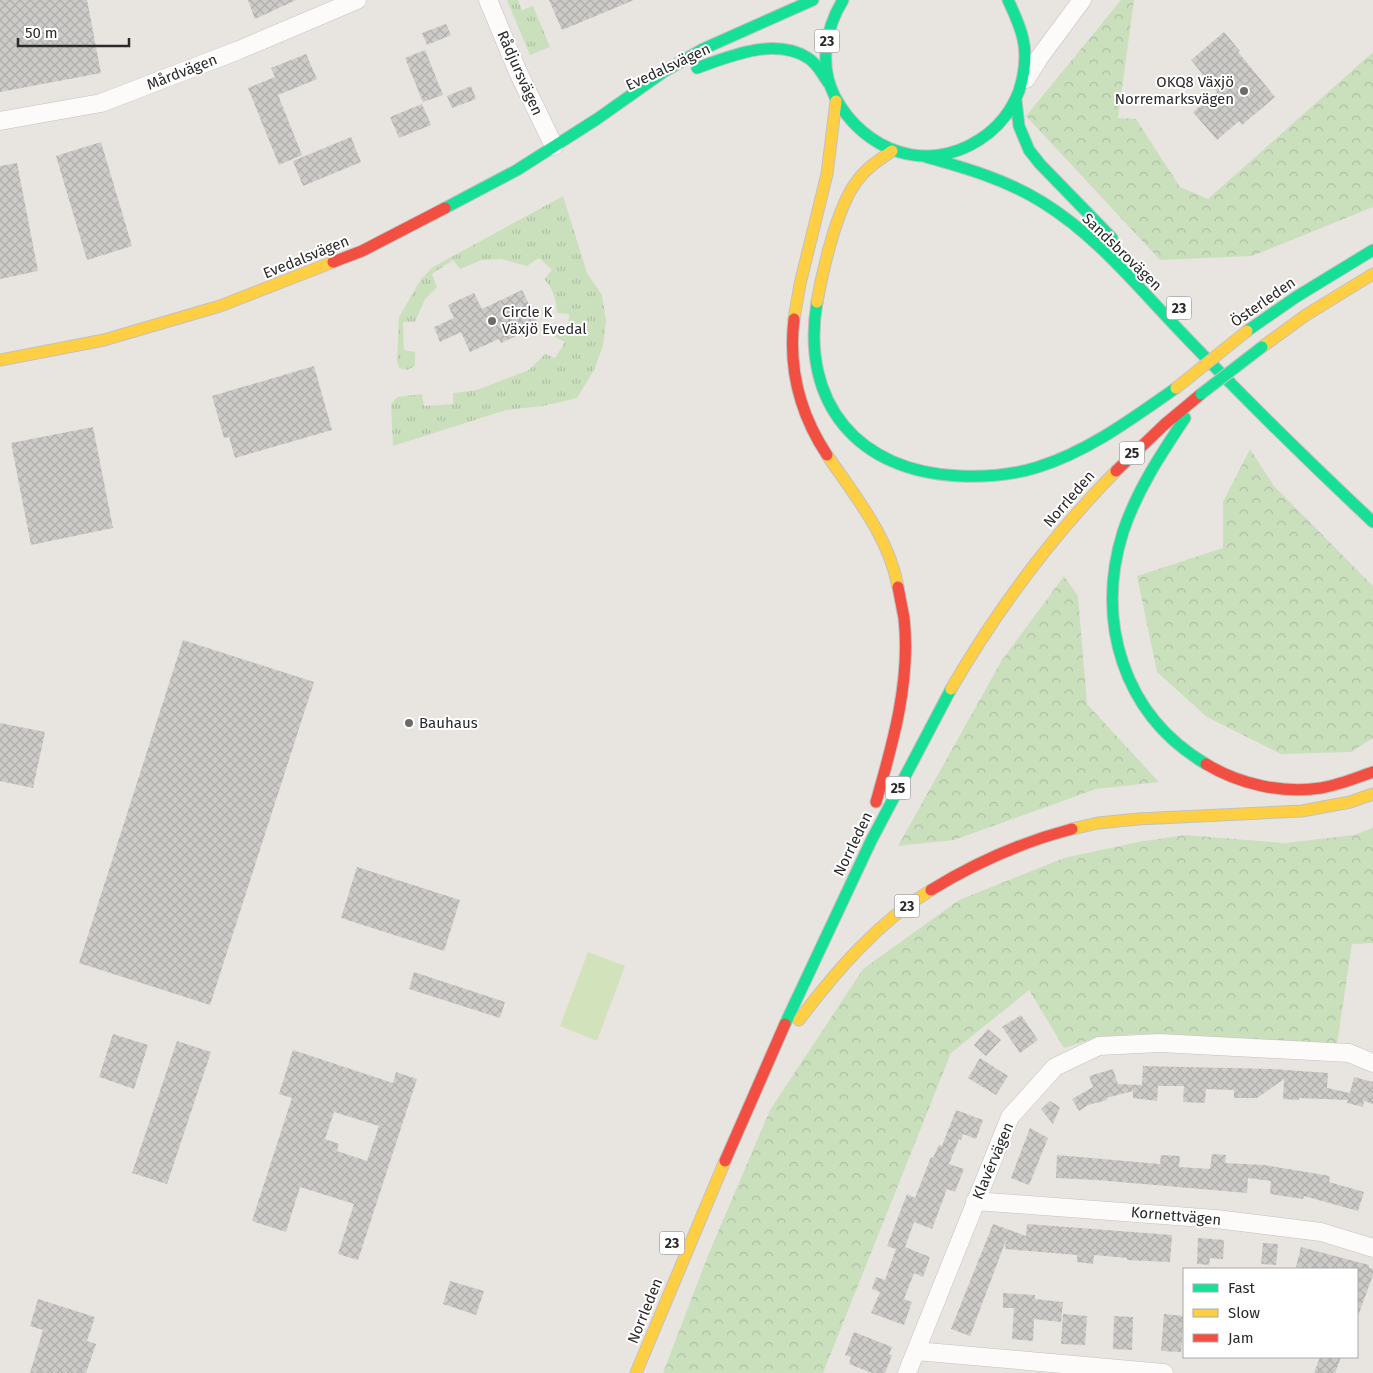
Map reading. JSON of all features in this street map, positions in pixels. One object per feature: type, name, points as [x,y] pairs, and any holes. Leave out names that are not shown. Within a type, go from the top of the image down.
[{"type":"main road","name":"Evedalsvägen","points":[[0,360],[104,340],[220,306],[362,251],[489,186],[597,119],[665,71],[703,50],[812,0]]},
{"type":"main road","name":"23","points":[[843,0],[833,17],[826,51],[826,68],[836,101],[846,118],[859,132],[875,143],[892,151],[926,157],[948,154],[969,146],[988,134],[1004,119],[1018,93],[1025,67],[1025,48],[1022,30],[1008,0]]},
{"type":"main road","name":"Evedalsvägen","points":[[597,119],[684,74],[728,57],[764,49],[784,50],[798,53],[808,58],[830,85]]},
{"type":"main road","name":"Sandsbrovägen","points":[[1018,93],[1018,126],[1029,150],[1040,164],[1117,244]]},
{"type":"main road","name":"23","points":[[836,101],[831,160],[797,297],[793,323],[794,372],[799,396],[813,435],[879,533],[890,558],[905,617],[904,682],[891,755],[874,806]]},
{"type":"main road","points":[[892,151],[879,158],[862,173],[840,211],[827,258],[814,319],[816,371],[827,399],[839,419],[853,436],[869,450],[894,463],[918,471],[940,475],[991,476],[1038,468],[1100,438],[1176,388]]},
{"type":"main road","name":"Sandsbrovägen","points":[[926,157],[988,176],[1019,190],[1043,203],[1086,236],[1231,384],[1373,522]]},
{"type":"main road","name":"Österleden","points":[[1176,388],[1247,331],[1296,297],[1373,250]]},
{"type":"main road","name":"25","points":[[1201,394],[1306,315],[1373,274]]},
{"type":"main road","points":[[1217,346],[1244,374]]},
{"type":"main road","name":"25","points":[[1132,433],[1176,388]]},
{"type":"main road","points":[[1201,394],[1161,453],[1135,499],[1123,528],[1114,574],[1113,615],[1116,637],[1132,688],[1154,724],[1168,738],[1210,768],[1238,780],[1268,788],[1322,788],[1373,772]]},
{"type":"main road","name":"Norrleden","points":[[636,1373],[709,1194],[814,960],[879,824],[958,676],[1030,569],[1102,482],[1166,422],[1201,394]]},
{"type":"main road","name":"Norrleden","points":[[874,806],[902,754]]},
{"type":"main road","name":"23","points":[[762,1078],[799,1019],[836,972],[868,939],[909,904],[954,876],[999,853],[1040,837],[1072,828],[1114,821],[1154,817],[1308,811],[1355,801],[1373,794]]},
{"type":"street","name":"Mårdvägen","points":[[0,121],[101,103],[239,50],[357,0]]},
{"type":"street","name":"Rådjursvägen","points":[[488,0],[518,72],[554,146]]},
{"type":"street","points":[[1018,93],[1039,58],[1082,0]]},
{"type":"street","name":"Klavérvägen","points":[[907,1373],[1010,1117],[1055,1067],[1099,1046],[1160,1043],[1348,1053],[1373,1063]]},
{"type":"street","name":"Kornettvägen","points":[[976,1201],[1216,1219],[1321,1232],[1373,1248]]},
{"type":"street","points":[[916,1351],[1164,1373]]},
{"type":"green space","points":[[507,0],[518,0],[522,10],[533,6],[550,47],[530,55]]},
{"type":"green space","points":[[1121,0],[1134,0],[1118,118],[1136,119],[1180,187],[1208,199],[1373,52],[1373,207],[1252,256],[1160,260],[1026,116]]},
{"type":"green space","points":[[563,196],[587,273],[602,295],[606,321],[603,346],[594,370],[577,398],[543,406],[506,410],[393,446],[391,404],[397,397],[422,394],[424,406],[453,404],[453,393],[477,390],[529,370],[545,354],[555,358],[565,342],[555,337],[557,330],[568,331],[569,314],[557,313],[554,295],[544,279],[552,270],[539,258],[527,266],[501,259],[482,260],[460,269],[453,260],[432,274],[437,287],[425,299],[415,322],[403,322],[404,350],[415,352],[415,366],[407,370],[399,368],[397,361],[399,317],[421,279],[433,267]]},
{"type":"green space","points":[[1250,449],[1274,486],[1373,586],[1373,738],[1351,752],[1281,754],[1207,717],[1157,672],[1137,576],[1223,548],[1223,502]]},
{"type":"green space","points":[[1064,576],[1078,596],[1087,704],[1159,782],[1096,789],[954,840],[898,846],[1002,660]]},
{"type":"green space","points":[[1373,828],[1373,943],[1352,944],[1337,1044],[1138,1034],[1099,1037],[1064,1048],[1029,990],[951,1053],[823,1373],[663,1373],[709,1253],[770,1110],[863,969],[959,900],[1064,858],[1138,842],[1185,835],[1285,843],[1354,835]]},
{"type":"green space","points":[[588,952],[625,966],[597,1041],[560,1026]]},
{"type":"building","points":[[0,0],[87,0],[101,73],[0,92]]},
{"type":"building","points":[[248,0],[296,0],[255,19]]},
{"type":"building","points":[[549,0],[634,0],[562,30]]},
{"type":"building","points":[[446,24],[451,35],[427,45],[422,33]]},
{"type":"building","name":"OKQ8 Växjö Norremarksvägen","points":[[1224,32],[1275,97],[1242,125],[1239,121],[1217,140],[1193,112],[1217,92],[1191,60]]},
{"type":"building","points":[[425,50],[443,95],[423,102],[405,58]]},
{"type":"building","points":[[306,54],[317,79],[278,95],[302,155],[279,165],[248,88],[275,77],[271,68]]},
{"type":"building","points":[[471,86],[476,99],[452,108],[447,96]]},
{"type":"building","points":[[422,104],[431,125],[399,138],[390,117]]},
{"type":"building","points":[[351,137],[361,162],[303,186],[293,161]]},
{"type":"building","points":[[101,142],[132,246],[87,260],[56,156]]},
{"type":"building","points":[[17,163],[38,271],[0,279],[0,166]]},
{"type":"building","name":"Circle K Växjö Evedal","points":[[522,290],[539,325],[501,343],[499,339],[470,352],[461,332],[440,342],[434,327],[454,318],[448,305],[474,293],[482,309]]},
{"type":"building","points":[[314,366],[332,430],[235,458],[229,437],[224,438],[212,396]]},
{"type":"building","points":[[93,427],[113,528],[31,545],[11,443]]},
{"type":"building","points":[[183,640],[314,682],[210,1005],[79,963]]},
{"type":"building","points":[[0,723],[45,732],[33,788],[0,781]]},
{"type":"building","points":[[357,867],[460,900],[444,951],[341,918]]},
{"type":"building","points":[[414,972],[505,1002],[500,1018],[409,989]]},
{"type":"building","points":[[1021,1015],[1038,1040],[1020,1053],[1002,1027]]},
{"type":"building","points":[[988,1029],[1001,1040],[986,1056],[974,1045]]},
{"type":"building","points":[[113,1034],[148,1045],[134,1089],[99,1077]]},
{"type":"building","points":[[177,1041],[211,1052],[167,1184],[132,1173]]},
{"type":"building","points":[[293,1050],[393,1083],[396,1072],[417,1079],[358,1260],[338,1254],[354,1204],[300,1187],[286,1232],[252,1221],[292,1098],[279,1094]],"holes":[[[334,1112],[379,1126],[367,1161],[337,1151],[339,1144],[325,1139]]]},
{"type":"building","points":[[980,1058],[1008,1076],[996,1095],[968,1078]]},
{"type":"building","points":[[1143,1066],[1273,1069],[1328,1073],[1327,1088],[1350,1093],[1354,1077],[1373,1082],[1373,1104],[1364,1101],[1363,1107],[1347,1103],[1348,1100],[1283,1099],[1284,1079],[1257,1098],[1234,1098],[1234,1090],[1206,1089],[1205,1103],[1183,1102],[1184,1086],[1158,1086],[1157,1101],[1133,1098],[1133,1091],[1106,1098],[1107,1100],[1088,1105],[1079,1111],[1072,1099],[1093,1087],[1089,1076],[1113,1069],[1118,1084],[1142,1085]]},
{"type":"building","points":[[1050,1101],[1060,1107],[1053,1124],[1041,1109]]},
{"type":"building","points":[[956,1110],[983,1120],[976,1139],[963,1134],[961,1140],[959,1139],[949,1164],[964,1169],[955,1192],[947,1189],[932,1229],[914,1222],[905,1247],[930,1257],[923,1277],[914,1273],[904,1299],[912,1302],[904,1325],[871,1313],[880,1292],[872,1289],[876,1277],[885,1280],[896,1249],[887,1246],[907,1194],[915,1198],[931,1157],[933,1158],[939,1145],[942,1146]]},
{"type":"building","points":[[1030,1128],[1048,1138],[1029,1185],[1011,1178]]},
{"type":"building","points":[[1212,1154],[1226,1155],[1225,1163],[1264,1165],[1330,1176],[1329,1182],[1364,1192],[1358,1211],[1304,1196],[1303,1199],[1270,1194],[1271,1181],[1248,1178],[1247,1193],[1056,1178],[1057,1155],[1160,1164],[1161,1155],[1180,1156],[1179,1167],[1210,1169]]},
{"type":"building","points":[[993,1224],[1026,1236],[1027,1224],[1172,1235],[1170,1262],[1127,1260],[1127,1258],[1094,1255],[1093,1264],[1077,1262],[1077,1255],[1005,1249],[1006,1240],[970,1336],[951,1329]]},
{"type":"building","points":[[1198,1238],[1224,1240],[1223,1259],[1210,1258],[1209,1265],[1197,1264]]},
{"type":"building","points":[[1263,1243],[1278,1244],[1276,1265],[1261,1264]]},
{"type":"building","points":[[1301,1247],[1369,1265],[1369,1268],[1373,1269],[1373,1275],[1358,1316],[1358,1268],[1296,1267]]},
{"type":"building","points":[[450,1281],[484,1291],[476,1315],[443,1304]]},
{"type":"building","points":[[1003,1293],[1035,1295],[1035,1299],[1063,1302],[1061,1322],[1034,1319],[1033,1341],[1012,1339],[1014,1308],[1003,1308]]},
{"type":"building","points":[[38,1299],[95,1317],[87,1341],[96,1344],[86,1373],[30,1373],[43,1330],[30,1326]]},
{"type":"building","points":[[1063,1314],[1087,1316],[1085,1345],[1061,1344]]},
{"type":"building","points":[[1164,1314],[1183,1316],[1181,1352],[1161,1351]]},
{"type":"building","points":[[1114,1316],[1133,1317],[1132,1350],[1113,1349]]},
{"type":"building","points":[[854,1332],[892,1347],[889,1354],[892,1355],[885,1373],[872,1373],[849,1364],[851,1357],[845,1355]]},
{"type":"building","points":[[1320,1358],[1341,1358],[1335,1373],[1314,1373]]},
{"type":"traffic: fast","points":[[445,208],[517,170],[597,119],[665,71],[703,49],[813,0]]},
{"type":"traffic: fast","points":[[843,0],[832,23],[826,48],[827,73],[835,97],[847,116],[862,131],[879,143],[898,152],[918,156],[938,155],[959,150],[979,140],[998,125],[1012,106],[1022,79],[1025,52],[1017,19],[1008,0]]},
{"type":"traffic: fast","points":[[697,68],[738,54],[767,49],[781,49],[795,52],[808,58],[818,67],[830,85]]},
{"type":"traffic: fast","points":[[1016,100],[1019,126],[1029,150],[1040,164],[1112,238]]},
{"type":"traffic: fast","points":[[926,157],[971,170],[1015,187],[1062,215],[1098,245],[1251,404],[1373,522]]},
{"type":"traffic: fast","points":[[1247,331],[1296,297],[1373,250]]},
{"type":"traffic: fast","points":[[817,302],[814,338],[818,371],[828,400],[844,425],[865,446],[892,461],[924,472],[980,476],[1009,474],[1029,470],[1057,460],[1093,443],[1176,388]]},
{"type":"traffic: fast","points":[[1201,394],[1262,347]]},
{"type":"traffic: fast","points":[[1185,418],[1150,473],[1135,502],[1123,532],[1115,566],[1112,599],[1115,632],[1123,663],[1136,693],[1154,720],[1177,744],[1206,764]]},
{"type":"traffic: fast","points":[[785,1024],[871,841],[951,689]]},
{"type":"traffic: slow","points":[[794,319],[800,284],[827,174],[836,101]]},
{"type":"traffic: slow","points":[[817,302],[832,239],[843,206],[864,172],[892,151]]},
{"type":"traffic: slow","points":[[0,360],[104,340],[220,306],[333,262]]},
{"type":"traffic: slow","points":[[1262,347],[1306,315],[1373,274]]},
{"type":"traffic: slow","points":[[1176,388],[1247,331]]},
{"type":"traffic: slow","points":[[827,455],[879,534],[894,569],[898,587]]},
{"type":"traffic: slow","points":[[951,689],[987,631],[1027,575],[1070,521],[1116,471]]},
{"type":"traffic: slow","points":[[1072,829],[1098,823],[1138,819],[1302,811],[1350,802],[1373,794]]},
{"type":"traffic: slow","points":[[799,1020],[843,966],[876,932],[893,917],[931,890]]},
{"type":"traffic: slow","points":[[636,1373],[725,1161]]},
{"type":"traffic: jam","points":[[333,262],[362,251],[445,208]]},
{"type":"traffic: jam","points":[[794,319],[793,356],[798,390],[810,423],[827,455]]},
{"type":"traffic: jam","points":[[1116,471],[1165,424],[1201,394]]},
{"type":"traffic: jam","points":[[876,802],[889,757],[903,688],[906,641],[898,587]]},
{"type":"traffic: jam","points":[[1206,764],[1247,782],[1291,790],[1328,787],[1373,772]]},
{"type":"traffic: jam","points":[[931,890],[999,854],[1035,840],[1072,829]]},
{"type":"traffic: jam","points":[[725,1161],[785,1024]]},
{"type":"place","name":"OKQ8 Växjö Norremarksvägen","points":[[1244,91]]},
{"type":"place","name":"Circle K Växjö Evedal","points":[[492,321]]},
{"type":"place","name":"Bauhaus","points":[[409,723]]}]
